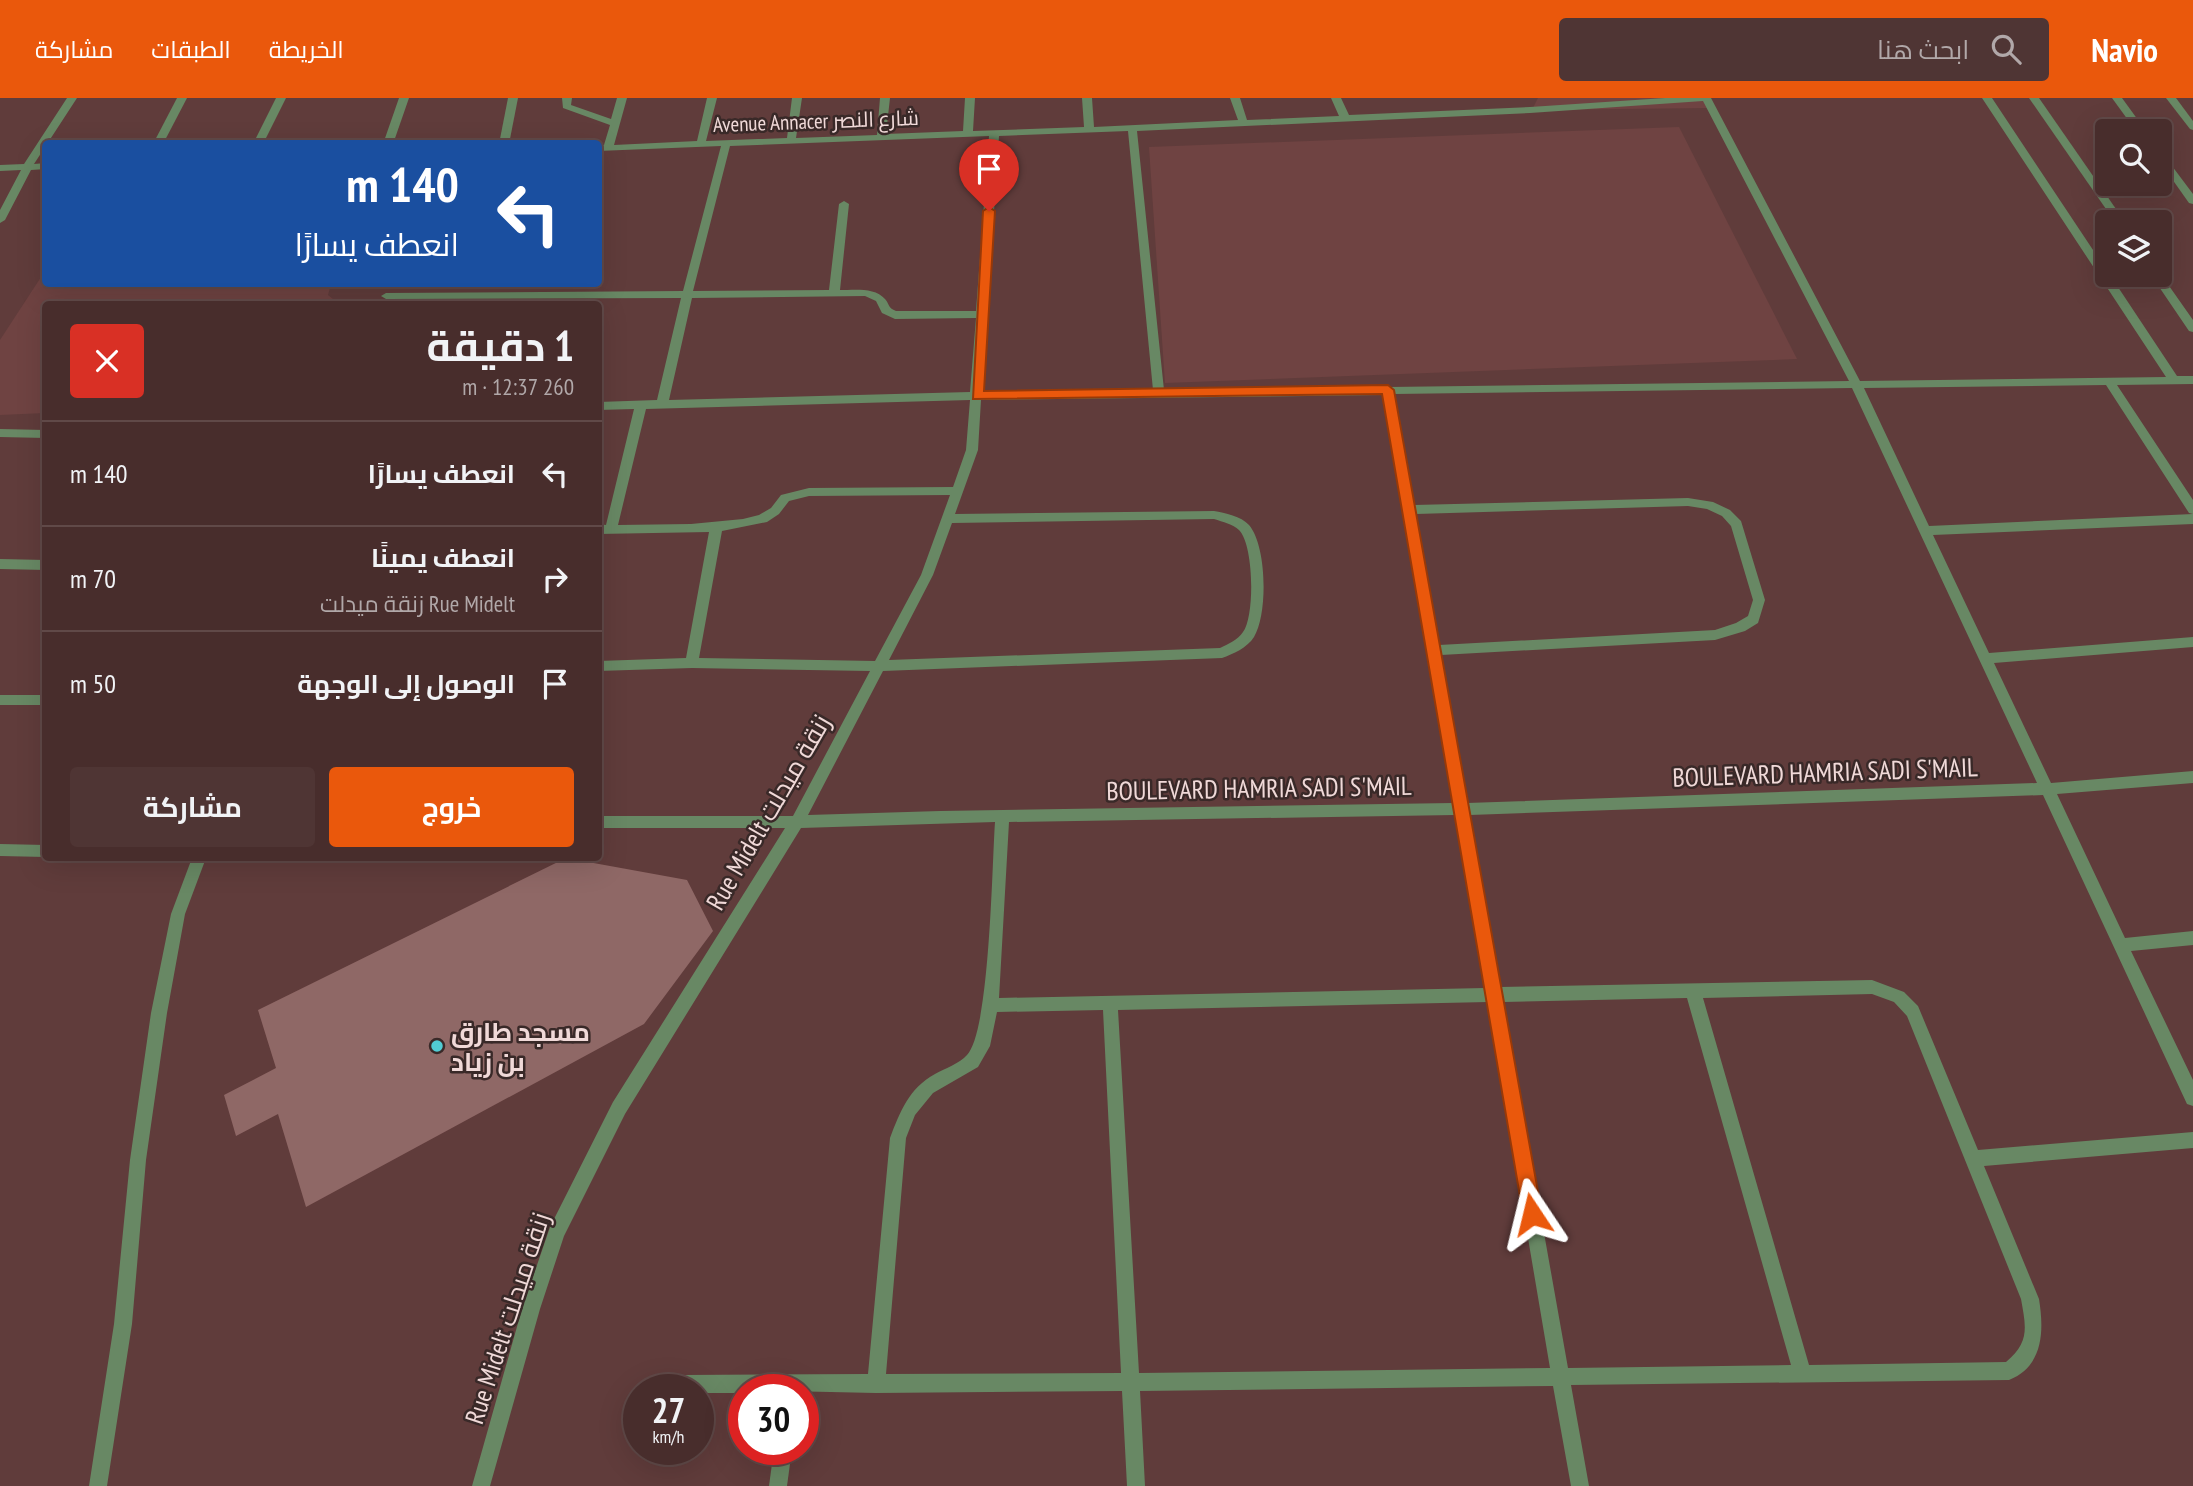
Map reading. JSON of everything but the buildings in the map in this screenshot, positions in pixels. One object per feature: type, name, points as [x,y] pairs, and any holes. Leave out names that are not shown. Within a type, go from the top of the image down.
[{"type":"street","points":[[45,140],[72,98]]},
{"type":"street","points":[[160,140],[182,98]]},
{"type":"street","points":[[260,140],[281,98]]},
{"type":"street","points":[[389,140],[404,98]]},
{"type":"street","points":[[505,140],[513,98]]},
{"type":"street","points":[[567,98],[566,106],[615,124]]},
{"type":"street","points":[[603,148],[615,124],[622,98]]},
{"type":"street","points":[[701,144],[712,98]]},
{"type":"street","points":[[792,141],[797,98]]},
{"type":"street","points":[[881,138],[885,98]]},
{"type":"street","points":[[968,134],[970,98]]},
{"type":"street","points":[[1087,98],[1089,129]]},
{"type":"street","points":[[1235,98],[1243,122]]},
{"type":"street","points":[[1336,98],[1345,118]]},
{"type":"street","points":[[1706,98],[1855,382],[2193,1098]]},
{"type":"street","name":"Avenue Annacer شارع النصر","points":[[603,148],[1530,110],[1706,98]]},
{"type":"street","points":[[1987,98],[2174,380]]},
{"type":"street","points":[[2035,98],[2112,210]]},
{"type":"street","points":[[2117,98],[2132,119]]},
{"type":"street","points":[[2171,98],[2193,127]]},
{"type":"street","points":[[1132,128],[1159,393]]},
{"type":"street","name":"Rue Midelt زنقة ميدلت","points":[[481,1486],[531,1309],[556,1233],[620,1108],[797,822],[927,575],[959,491],[972,450],[978,396],[993,134]]},
{"type":"street","points":[[0,220],[42,144]]},
{"type":"street","points":[[662,405],[687,294],[726,144]]},
{"type":"street","points":[[0,168],[42,166]]},
{"type":"street","points":[[2172,172],[2193,201]]},
{"type":"street","points":[[834,292],[844,204]]},
{"type":"street","points":[[544,295],[547,287]]},
{"type":"street","points":[[2164,287],[2193,328]]},
{"type":"street","points":[[385,300],[544,295],[834,292],[877,296],[886,311],[904,316],[983,314]]},
{"type":"street","points":[[2108,380],[2188,494],[2193,510]]},
{"type":"street","points":[[602,406],[1159,393],[1855,382],[2193,380]]},
{"type":"street","points":[[1388,390],[1580,1486]]},
{"type":"street","points":[[641,405],[605,529],[716,528],[768,516],[776,511],[785,498],[801,493],[959,491]]},
{"type":"street","points":[[0,433],[42,434]]},
{"type":"street","points":[[1409,510],[1688,502],[1710,505],[1726,513],[1737,524],[1759,600],[1753,619],[1740,627],[1715,635],[1434,650]]},
{"type":"street","points":[[602,666],[692,663],[878,666],[1222,653],[1242,642],[1250,634],[1258,611],[1252,538],[1245,528],[1233,520],[1214,515],[947,519]]},
{"type":"street","points":[[1924,531],[2193,519]]},
{"type":"street","points":[[692,663],[716,528]]},
{"type":"street","points":[[0,564],[42,565]]},
{"type":"street","points":[[1986,658],[2193,642]]},
{"type":"street","points":[[0,700],[42,700]]},
{"type":"street","name":"BOULEVARD HAMRIA SADI S'MAIL","points":[[602,822],[797,822],[1462,809],[2046,789],[2193,777]]},
{"type":"street","points":[[876,1384],[898,1138],[909,1110],[927,1087],[971,1062],[982,1046],[991,1005],[1002,816]]},
{"type":"street","points":[[0,850],[42,851]]},
{"type":"street","points":[[98,1486],[123,1324],[138,1160],[159,1013],[178,914],[198,861]]},
{"type":"street","points":[[2119,945],[2193,938]]},
{"type":"street","points":[[819,1385],[2009,1371],[2024,1360],[2031,1350],[2035,1328],[2030,1299],[1913,1011],[1899,997],[1872,987],[991,1005]]},
{"type":"street","points":[[1693,991],[1802,1373]]},
{"type":"street","points":[[1110,1002],[1136,1486]]},
{"type":"street","points":[[1973,1159],[2193,1140]]},
{"type":"street","points":[[778,1486],[781,1465]]},
{"type":"shaded area","points":[[1538,98],[1706,98],[1709,108],[1532,110]]},
{"type":"shaded area","points":[[1679,127],[1797,359],[1165,383],[1149,147]]},
{"type":"shaded area","points":[[42,276],[42,287],[330,287],[328,295],[335,301],[42,301],[42,413],[0,415],[0,340]]},
{"type":"place","name":"مسجد طارق بن زياد","points":[[437,1046]]},
{"type":"route","points":[[989,211],[978,396],[1388,390],[1532,1214]]}]
